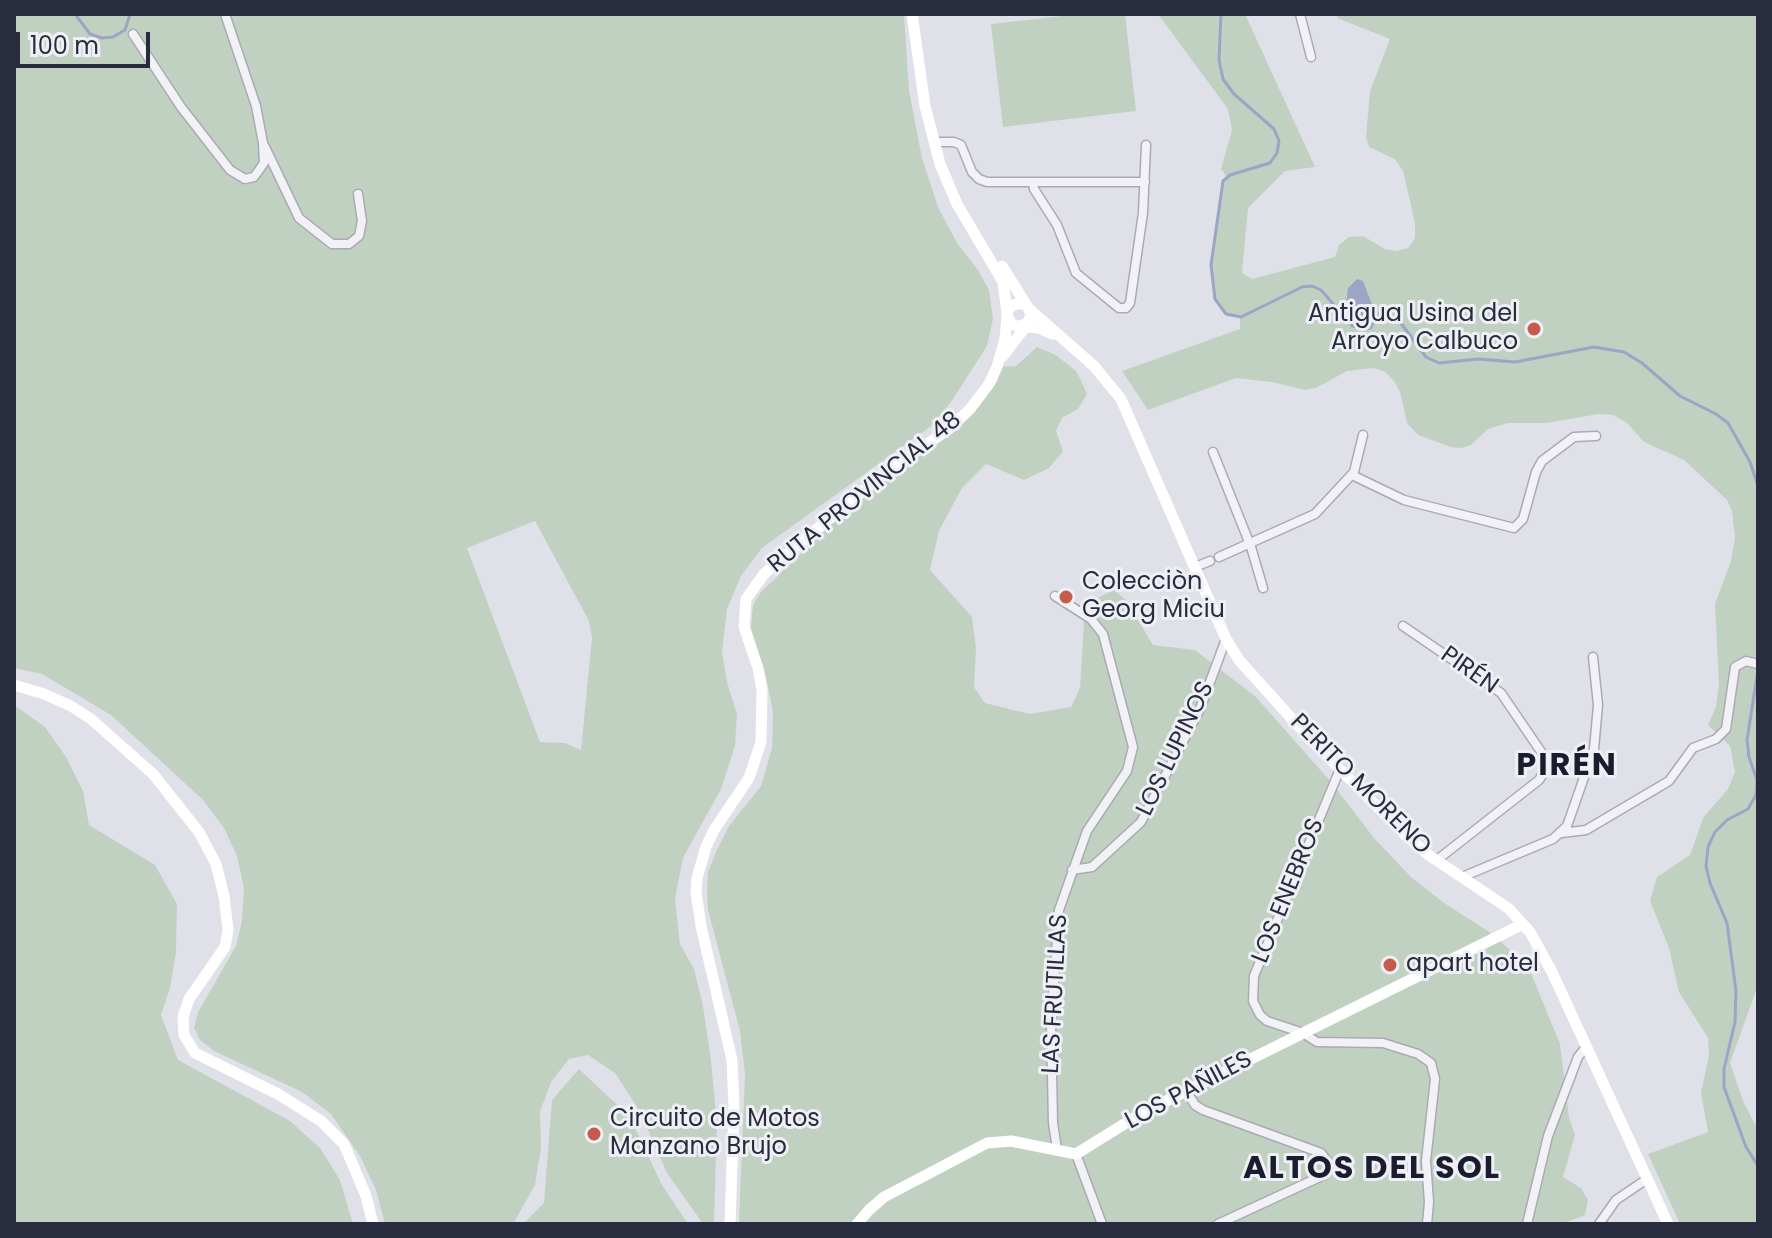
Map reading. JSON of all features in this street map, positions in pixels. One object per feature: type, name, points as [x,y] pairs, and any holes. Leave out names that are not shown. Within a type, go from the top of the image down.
[{"type":"main road","name":"RUTA PROVINCIAL 48","points":[[912,14],[925,106],[936,143],[957,204],[1003,282],[1007,315],[1005,339],[997,367]]},
{"type":"main road","name":"RUTA PROVINCIAL 48","points":[[730,1224],[734,1106],[732,1060],[701,926],[697,878],[714,830],[749,778],[761,742],[762,690],[744,627],[746,599],[764,574],[807,537],[886,472],[956,423],[983,393],[1026,318],[966,210],[936,143],[919,14]]},
{"type":"main road","points":[[1022,303],[1026,318],[1012,324],[1007,315],[1014,304],[1022,303]]},
{"type":"main road","name":"PERITO MORENO","points":[[1026,318],[1059,337]]},
{"type":"main road","name":"PERITO MORENO","points":[[1026,318],[1059,337],[1100,372],[1121,399],[1226,639],[1243,665],[1405,835],[1508,908],[1523,924],[1546,961],[1668,1224]]},
{"type":"main road","points":[[14,685],[44,694],[91,719],[153,774],[199,832],[216,864],[228,930],[225,947],[189,999],[183,1017],[184,1035],[195,1053],[278,1094],[321,1121],[344,1144],[366,1196],[373,1224]]},
{"type":"main road","name":"LOS PAÑILES","points":[[1076,1154],[1142,1113],[1523,924]]},
{"type":"main road","points":[[857,1224],[884,1197],[987,1143],[1005,1141],[1076,1154]]},
{"type":"street","points":[[133,34],[181,107],[230,170],[245,179],[254,177],[264,163],[263,143],[256,106],[225,14]]},
{"type":"street","points":[[1300,14],[1311,57]]},
{"type":"street","points":[[936,143],[954,142],[961,145],[972,172],[983,181],[1145,182]]},
{"type":"street","points":[[263,143],[299,218],[332,244],[349,244],[359,236],[362,221],[358,194]]},
{"type":"street","points":[[1029,182],[1057,225],[1076,273],[1123,309],[1130,303],[1143,213],[1146,145]]},
{"type":"street","points":[[1195,567],[1312,517],[1352,475],[1363,435]]},
{"type":"street","points":[[1352,475],[1400,499],[1514,528],[1523,519],[1537,468],[1542,461],[1574,437],[1596,436]]},
{"type":"street","points":[[1213,452],[1250,544],[1263,588]]},
{"type":"street","name":"LAS FRUTILLAS","points":[[1055,596],[1091,619],[1103,634],[1133,747],[1127,771],[1090,824],[1058,919],[1051,1016],[1053,1123],[1057,1149]]},
{"type":"street","name":"PIRÉN","points":[[1403,626],[1501,693],[1546,759],[1544,773],[1539,780],[1437,860]]},
{"type":"street","name":"LOS LUPINOS","points":[[1072,870],[1084,870],[1095,865],[1141,822],[1200,709],[1226,639]]},
{"type":"street","points":[[1562,833],[1572,818],[1594,749],[1598,705],[1593,657]]},
{"type":"street","points":[[1462,877],[1562,833],[1586,830],[1664,784],[1678,772],[1693,748],[1720,737],[1728,725],[1735,667],[1742,662],[1756,663]]},
{"type":"street","name":"LOS ENEBROS","points":[[1303,1033],[1263,1018],[1255,1006],[1252,986],[1340,769]]},
{"type":"street","points":[[1303,1033],[1320,1043],[1370,1042],[1389,1045],[1423,1056],[1431,1063],[1435,1079],[1426,1161],[1427,1224]]},
{"type":"street","points":[[1527,1224],[1548,1136],[1578,1057],[1586,1047]]},
{"type":"street","points":[[1186,1091],[1195,1105],[1203,1110],[1321,1153],[1327,1158],[1324,1175],[1218,1224]]},
{"type":"street","points":[[1076,1154],[1102,1224]]},
{"type":"street","points":[[1599,1224],[1618,1199],[1647,1179]]},
{"type":"street","points":[[1242,1215],[1251,1224]]},
{"type":"green space","points":[[14,14],[904,14],[909,91],[922,158],[938,207],[957,243],[989,290],[993,319],[987,346],[951,402],[931,426],[762,548],[741,576],[727,609],[722,652],[737,714],[735,746],[721,789],[683,858],[675,899],[680,944],[694,969],[711,1061],[717,1123],[714,1224],[703,1224],[667,1173],[639,1110],[615,1073],[588,1055],[569,1059],[551,1082],[540,1112],[541,1148],[535,1185],[513,1224],[385,1224],[376,1190],[360,1156],[331,1114],[302,1092],[214,1051],[200,1040],[194,1028],[198,1012],[236,946],[242,921],[244,888],[237,856],[224,828],[203,800],[111,715],[42,674],[14,668]],"holes":[[[535,521],[589,621],[592,638],[581,750],[565,743],[540,742],[467,548]]]},
{"type":"green space","points":[[1080,14],[1125,14],[1136,111],[1003,127],[991,24]]},
{"type":"green space","points":[[1158,14],[1245,14],[1315,167],[1285,171],[1248,208],[1242,273],[1252,279],[1335,257],[1339,245],[1349,237],[1363,236],[1385,249],[1396,251],[1408,248],[1415,238],[1415,223],[1403,171],[1395,159],[1369,147],[1366,137],[1370,91],[1390,39],[1337,18],[1338,14],[1758,14],[1758,985],[1730,1063],[1743,1101],[1758,1130],[1758,1224],[1680,1224],[1648,1154],[1708,1132],[1701,1093],[1709,1055],[1708,1038],[1679,992],[1669,948],[1650,901],[1657,877],[1690,855],[1703,818],[1728,789],[1735,772],[1730,746],[1708,725],[1716,707],[1719,684],[1715,604],[1731,561],[1735,537],[1732,511],[1727,500],[1684,460],[1644,442],[1627,423],[1613,415],[1599,414],[1546,423],[1508,423],[1488,429],[1471,445],[1462,448],[1418,435],[1407,423],[1400,392],[1394,381],[1385,372],[1374,368],[1347,371],[1316,388],[1305,390],[1236,378],[1148,410],[1122,371],[1240,329],[1240,317],[1226,314],[1218,305],[1211,274],[1221,188],[1227,177],[1221,169],[1232,130],[1228,109]]},
{"type":"green space","points":[[1037,347],[1056,355],[1077,372],[1087,394],[1078,409],[1062,418],[1056,431],[1063,451],[1049,468],[1024,480],[986,464],[962,488],[939,531],[930,570],[972,617],[976,649],[974,687],[985,703],[1030,714],[1071,707],[1080,688],[1085,604],[1114,590],[1126,600],[1153,645],[1195,650],[1256,697],[1332,783],[1374,838],[1411,877],[1491,933],[1528,966],[1560,1044],[1569,1118],[1575,1135],[1563,1177],[1581,1188],[1588,1200],[1585,1215],[1562,1224],[739,1224],[745,1074],[740,1031],[708,910],[707,889],[708,872],[716,852],[729,826],[761,786],[772,748],[773,712],[751,628],[753,605],[761,592],[886,472],[980,405],[998,380],[997,367],[1016,366]]},
{"type":"green space","points":[[14,705],[45,727],[66,757],[83,791],[89,825],[155,865],[177,904],[176,952],[170,988],[161,1015],[178,1060],[290,1121],[320,1148],[340,1180],[353,1224],[14,1224]]},
{"type":"green space","name":"Circuito de Motos Manzano Brujo","points":[[579,1069],[630,1117],[662,1185],[688,1224],[523,1224],[544,1203],[552,1100]]},
{"type":"water","points":[[1357,279],[1363,281],[1373,307],[1382,316],[1372,329],[1365,331],[1351,327],[1345,312],[1348,288]]},
{"type":"waterway","points":[[75,14],[90,34],[102,38],[113,37],[125,30],[130,14]]},
{"type":"waterway","points":[[1221,14],[1219,60],[1223,79],[1234,94],[1274,129],[1279,141],[1277,153],[1270,163],[1230,175],[1223,181],[1211,265],[1215,299],[1226,314],[1241,317],[1302,287],[1312,286],[1321,290],[1335,306],[1349,309]]},
{"type":"waterway","points":[[1380,315],[1400,322],[1426,357],[1439,363],[1478,359],[1515,362],[1594,347],[1624,352],[1642,363],[1680,396],[1728,423],[1750,462],[1758,486]]},
{"type":"waterway","points":[[1758,670],[1747,740],[1757,780],[1756,795],[1748,809],[1727,820],[1715,832],[1708,847],[1706,866],[1727,923],[1736,991],[1735,1022],[1724,1069],[1724,1087],[1746,1147],[1758,1166]]},
{"type":"place","name":"Antigua Usina del Arroyo Calbuco","points":[[1534,329]]},
{"type":"place","name":"Colecciòn Georg Miciu","points":[[1066,597]]},
{"type":"place","name":"apart hotel","points":[[1390,965]]},
{"type":"place","name":"Circuito de Motos Manzano Brujo","points":[[594,1134]]},
{"type":"district","name":"PIRÉN","points":[[1567,767]]},
{"type":"district","name":"ALTOS DEL SOL","points":[[1372,1170]]}]
